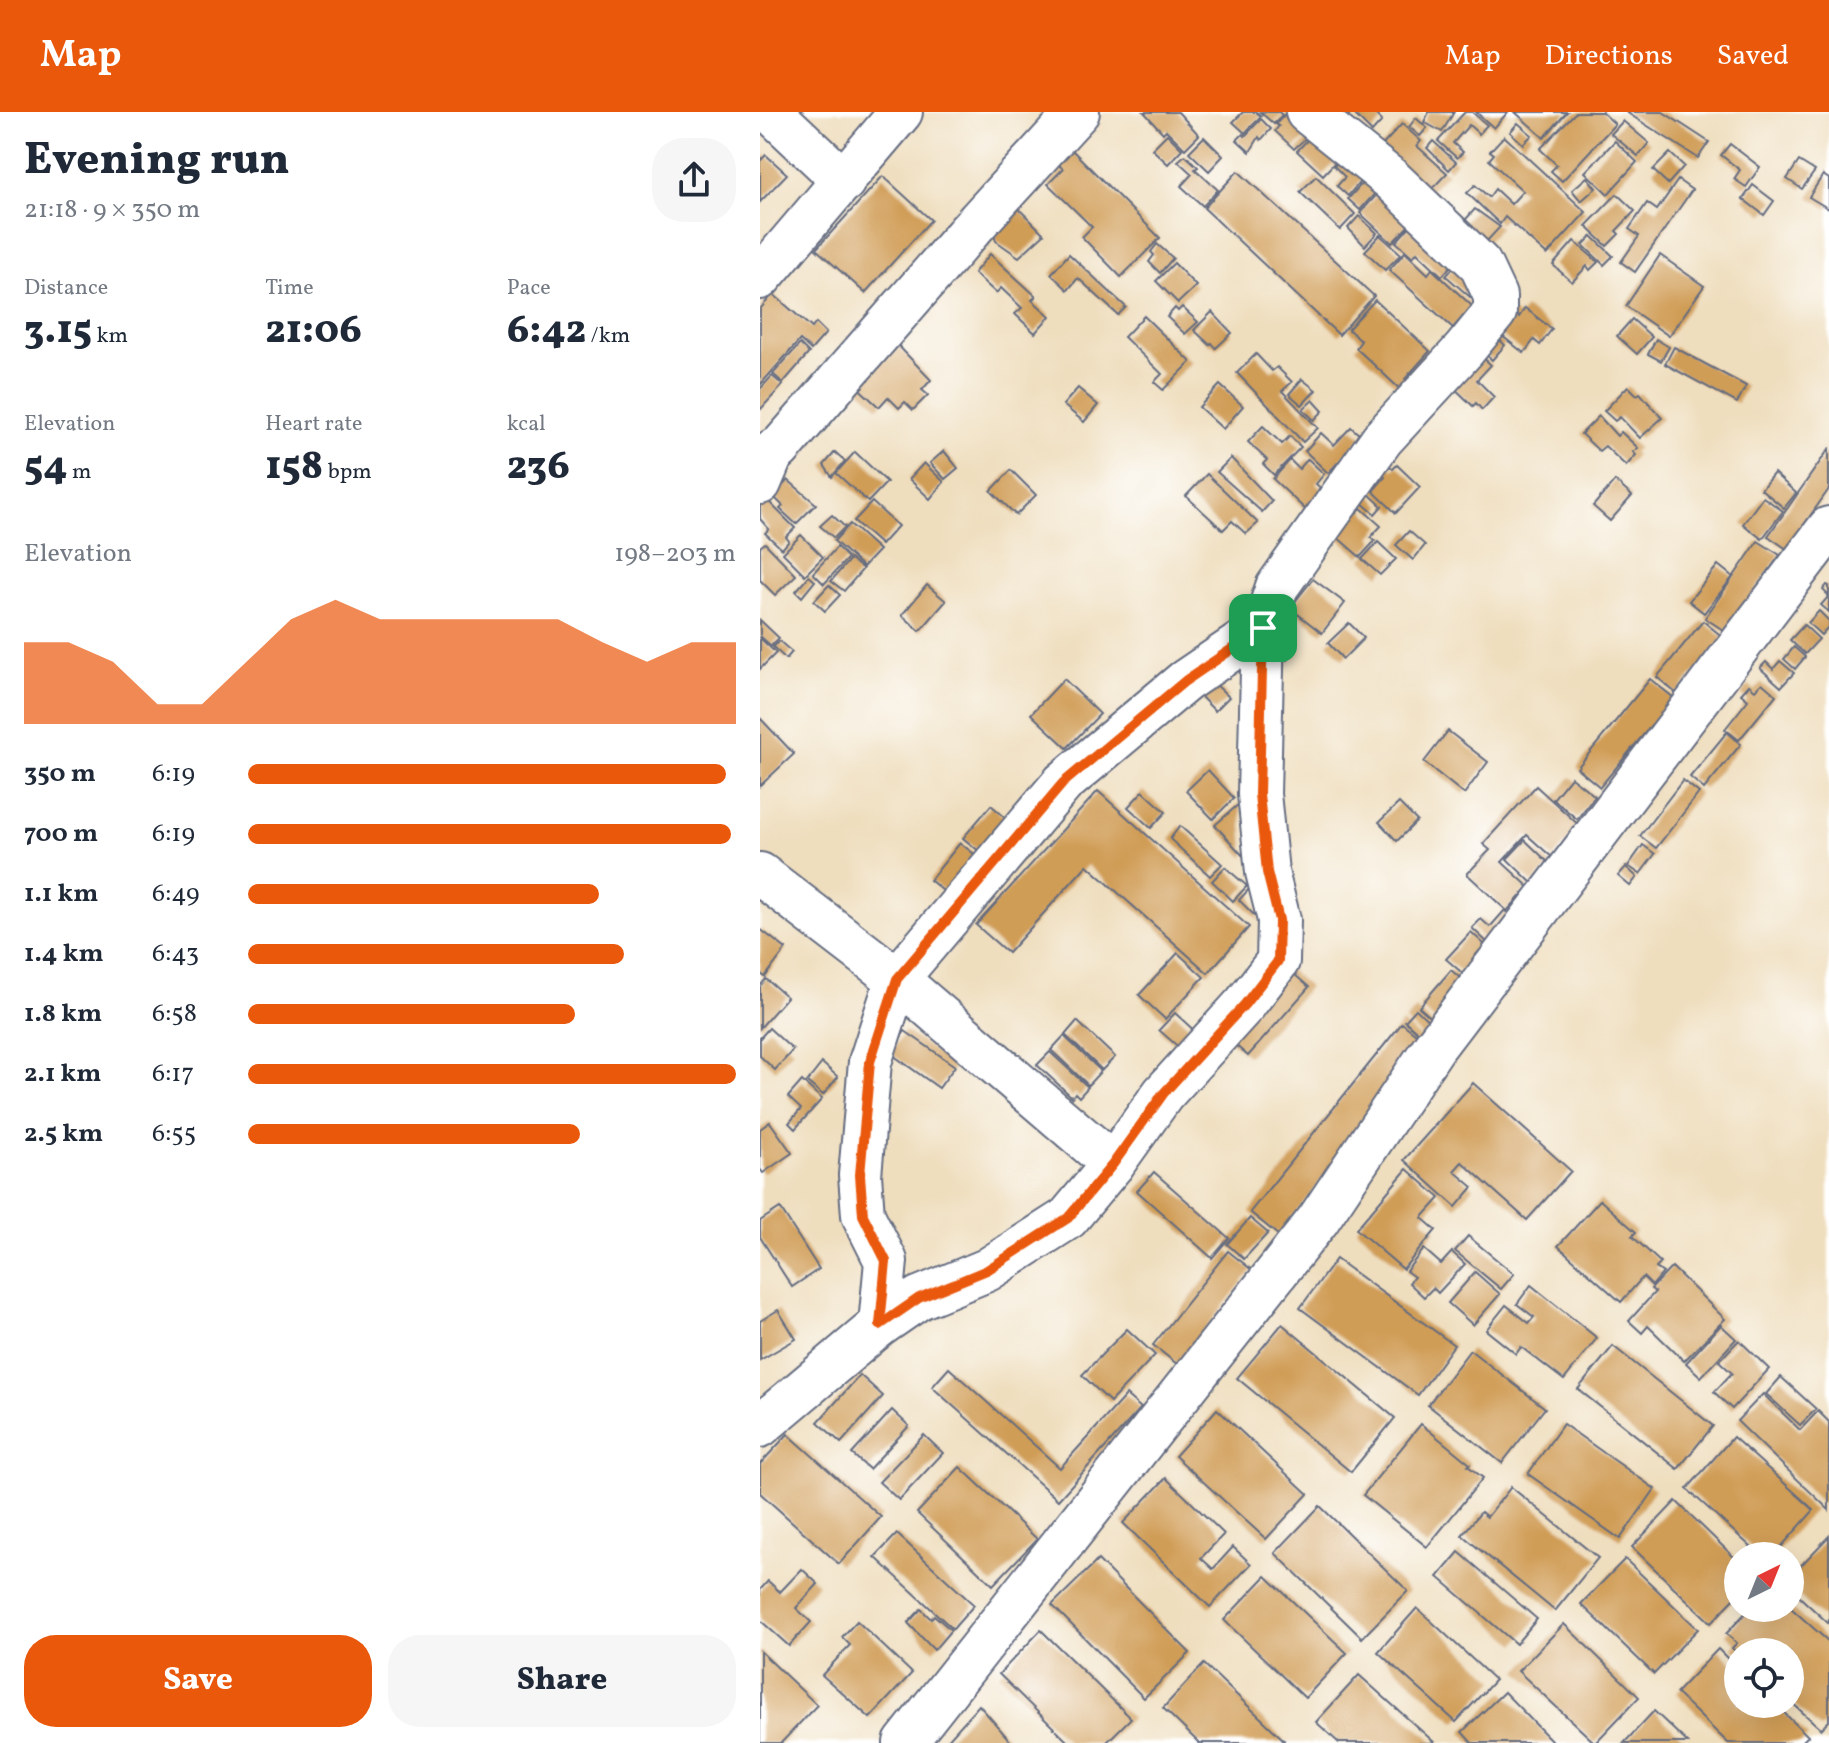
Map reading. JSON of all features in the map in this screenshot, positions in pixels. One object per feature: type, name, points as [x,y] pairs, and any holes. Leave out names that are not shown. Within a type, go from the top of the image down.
[{"type":"street","points":[[771,112],[844,181]]},
{"type":"street","points":[[760,278],[901,112]]},
{"type":"street","points":[[766,454],[1078,112]]},
{"type":"street","points":[[760,1426],[880,1325],[919,1298],[987,1270],[1068,1218],[1113,1164],[1163,1094],[1245,1004],[1278,961],[1279,920],[1267,872],[1259,794],[1263,628],[1277,587],[1382,439],[1495,312],[1495,296],[1480,264],[1391,179],[1307,112]]},
{"type":"street","points":[[905,1743],[1318,1220],[1434,1047],[1829,528]]},
{"type":"street","points":[[880,1325],[886,1261],[863,1215],[860,1175],[870,1062],[897,979],[1063,783],[1185,681],[1263,628]]},
{"type":"street","points":[[760,874],[897,979],[1113,1164]]},
{"type":"building","points":[[1144,112],[1178,112],[1199,135],[1185,149],[1166,130],[1163,133]]},
{"type":"building","points":[[1243,112],[1256,112],[1261,116],[1245,133],[1233,122]]},
{"type":"building","points":[[1260,112],[1279,112],[1282,115],[1274,124]]},
{"type":"building","points":[[1322,112],[1352,112],[1338,127]]},
{"type":"building","points":[[1352,112],[1373,112],[1382,121],[1372,132]]},
{"type":"building","points":[[1429,112],[1454,112],[1442,132],[1424,122]]},
{"type":"building","points":[[1465,112],[1472,112],[1487,125],[1479,134],[1469,125],[1453,143],[1463,152],[1457,158],[1438,141]]},
{"type":"building","points":[[1476,112],[1508,112],[1494,128]]},
{"type":"building","points":[[1515,112],[1567,112],[1544,138]]},
{"type":"building","points":[[1576,112],[1602,112],[1615,124],[1562,181],[1551,171],[1557,165],[1540,149]]},
{"type":"building","points":[[1626,112],[1663,112],[1709,142],[1698,158]]},
{"type":"building","points":[[1286,113],[1309,135],[1294,149],[1275,131],[1279,126],[1276,124]]},
{"type":"building","points":[[1416,118],[1427,128],[1420,136],[1409,127]]},
{"type":"building","points":[[1261,119],[1271,129],[1261,140],[1259,137],[1250,152],[1237,140]]},
{"type":"building","points":[[1623,121],[1649,143],[1638,156],[1611,134]]},
{"type":"building","points":[[1518,123],[1532,135],[1523,144],[1510,132]]},
{"type":"building","points":[[1402,124],[1421,141],[1417,146],[1447,173],[1429,192],[1379,149]]},
{"type":"building","points":[[1167,134],[1182,149],[1168,164],[1152,149]]},
{"type":"building","points":[[1312,135],[1338,159],[1323,175],[1297,151]]},
{"type":"building","points":[[1504,136],[1586,212],[1547,255],[1505,217],[1500,224],[1467,193],[1475,185],[1489,197],[1495,189],[1511,204],[1523,191],[1489,160],[1494,154],[1490,151]]},
{"type":"building","points":[[1204,137],[1223,156],[1209,171],[1189,152]]},
{"type":"building","points":[[1433,141],[1456,162],[1449,170],[1427,148]]},
{"type":"building","points":[[1615,141],[1637,162],[1608,194],[1585,172]]},
{"type":"building","points":[[1066,144],[1160,238],[1121,277],[1082,237],[1092,227],[1048,184],[1063,169],[1052,158]]},
{"type":"building","points":[[1730,144],[1760,167],[1746,187],[1734,179],[1740,170],[1721,155]]},
{"type":"building","points":[[1670,153],[1684,166],[1668,184],[1653,170]]},
{"type":"building","points":[[766,155],[787,174],[760,202],[760,161]]},
{"type":"building","points":[[1185,155],[1218,190],[1203,206],[1181,186],[1192,174],[1178,161]]},
{"type":"building","points":[[1342,157],[1364,177],[1348,196],[1337,186],[1345,177],[1334,166]]},
{"type":"building","points":[[1799,161],[1815,171],[1802,189],[1787,179]]},
{"type":"building","points":[[1238,171],[1374,296],[1339,335],[1204,208]]},
{"type":"building","points":[[1823,175],[1829,179],[1829,209],[1809,197]]},
{"type":"building","points":[[883,176],[931,220],[865,293],[816,249]]},
{"type":"building","points":[[1316,176],[1355,214],[1340,230],[1300,192]]},
{"type":"building","points":[[1587,177],[1596,188],[1581,201],[1572,190]]},
{"type":"building","points":[[1366,179],[1378,190],[1360,210],[1348,199]]},
{"type":"building","points":[[1678,180],[1692,190],[1635,272],[1621,262],[1639,236],[1629,229],[1647,203],[1657,210]]},
{"type":"building","points":[[1753,185],[1774,201],[1764,215],[1743,199]]},
{"type":"building","points":[[1381,190],[1414,220],[1392,243],[1360,213]]},
{"type":"building","points":[[1617,194],[1635,211],[1607,246],[1586,226]]},
{"type":"building","points":[[1011,201],[1044,234],[1019,257],[996,241],[993,230]]},
{"type":"building","points":[[1475,209],[1500,227],[1486,242],[1458,228]]},
{"type":"building","points":[[1359,216],[1377,233],[1365,246],[1348,228]]},
{"type":"building","points":[[1411,225],[1461,255],[1442,276],[1417,252],[1413,257],[1396,242]]},
{"type":"building","points":[[1380,235],[1401,254],[1385,270],[1365,251]]},
{"type":"building","points":[[1592,236],[1613,256],[1604,265],[1583,245]]},
{"type":"building","points":[[1574,241],[1598,262],[1590,270],[1587,266],[1572,282],[1553,265]]},
{"type":"building","points":[[1157,244],[1173,258],[1160,273],[1149,262]]},
{"type":"building","points":[[1405,252],[1428,274],[1432,269],[1472,306],[1453,328],[1389,270]]},
{"type":"building","points":[[990,254],[1036,296],[1032,300],[1050,316],[1035,333],[1015,314],[1022,308],[1001,288],[996,293],[974,273]]},
{"type":"building","points":[[1069,254],[1126,307],[1118,315],[1078,278],[1068,290],[1051,274]]},
{"type":"building","points":[[1660,255],[1704,286],[1669,336],[1626,306]]},
{"type":"building","points":[[1174,263],[1196,286],[1178,303],[1156,281]]},
{"type":"building","points":[[1454,267],[1478,289],[1470,297],[1446,276]]},
{"type":"building","points":[[773,294],[812,328],[816,323],[826,333],[811,350],[800,340],[760,385],[760,309]]},
{"type":"building","points":[[1375,300],[1430,351],[1405,379],[1410,384],[1403,392],[1356,348],[1361,341],[1348,329]]},
{"type":"building","points":[[1182,307],[1198,322],[1185,334],[1167,317],[1175,308],[1178,311]]},
{"type":"building","points":[[1525,308],[1552,329],[1540,345],[1534,340],[1524,353],[1497,332],[1513,312],[1519,317]]},
{"type":"building","points":[[1212,312],[1232,333],[1216,348],[1194,330]]},
{"type":"building","points":[[1144,316],[1191,362],[1163,390],[1154,382],[1162,374],[1124,337]]},
{"type":"building","points":[[1632,319],[1652,337],[1637,354],[1617,336]]},
{"type":"building","points":[[1492,333],[1505,345],[1492,360],[1479,348]]},
{"type":"building","points":[[1656,339],[1669,347],[1661,361],[1648,354]]},
{"type":"building","points":[[893,340],[931,380],[922,390],[928,395],[913,410],[905,402],[899,408],[888,397],[879,407],[853,383]]},
{"type":"building","points":[[800,344],[809,353],[783,383],[773,374]]},
{"type":"building","points":[[1674,347],[1746,386],[1737,403],[1665,364]]},
{"type":"building","points":[[1476,351],[1491,365],[1477,380],[1494,397],[1482,410],[1476,403],[1473,406],[1446,380]]},
{"type":"building","points":[[1256,354],[1272,371],[1277,367],[1292,382],[1282,391],[1318,428],[1303,442],[1237,373]]},
{"type":"building","points":[[772,376],[783,385],[760,410],[760,389]]},
{"type":"building","points":[[1302,379],[1316,390],[1302,405],[1289,394]]},
{"type":"building","points":[[1220,385],[1243,406],[1223,429],[1199,407]]},
{"type":"building","points":[[1628,386],[1637,395],[1640,393],[1662,418],[1640,438],[1620,417],[1615,421],[1604,411]]},
{"type":"building","points":[[1078,388],[1098,405],[1084,422],[1063,405]]},
{"type":"building","points":[[1313,400],[1323,411],[1314,420],[1303,409]]},
{"type":"building","points":[[1599,416],[1617,436],[1621,432],[1638,448],[1626,466],[1605,446],[1599,451],[1581,434]]},
{"type":"building","points":[[1263,426],[1282,444],[1290,436],[1301,447],[1274,475],[1263,464],[1267,460],[1248,442]]},
{"type":"building","points":[[1351,427],[1362,437],[1328,473],[1305,451],[1321,433],[1334,445]]},
{"type":"building","points":[[1829,449],[1829,489],[1787,549],[1768,536]]},
{"type":"building","points":[[944,451],[958,468],[945,479],[930,463]]},
{"type":"building","points":[[835,452],[845,461],[832,477],[824,465]]},
{"type":"building","points":[[855,452],[887,482],[868,502],[836,473]]},
{"type":"building","points":[[1231,458],[1272,501],[1262,512],[1217,472]]},
{"type":"building","points":[[1308,459],[1324,474],[1316,484],[1327,494],[1309,513],[1273,479],[1290,460],[1299,469]]},
{"type":"building","points":[[924,463],[944,482],[930,499],[909,479]]},
{"type":"building","points":[[1389,465],[1393,469],[1397,465],[1420,487],[1396,513],[1373,491],[1385,477],[1382,474]]},
{"type":"building","points":[[1011,470],[1036,495],[1016,515],[991,491]]},
{"type":"building","points":[[1774,473],[1796,493],[1784,508],[1761,489]]},
{"type":"building","points":[[1207,474],[1258,523],[1246,534],[1232,521],[1223,530],[1186,496]]},
{"type":"building","points":[[788,480],[816,504],[796,524],[780,509],[783,506],[773,496]]},
{"type":"building","points":[[1615,481],[1632,496],[1610,521],[1593,506]]},
{"type":"building","points":[[1369,494],[1382,506],[1375,514],[1361,502]]},
{"type":"building","points":[[1763,497],[1783,511],[1762,539],[1743,524]]},
{"type":"building","points":[[766,499],[795,528],[786,537],[789,541],[782,549],[765,533],[769,529],[760,519],[760,505]]},
{"type":"building","points":[[872,502],[898,526],[881,545],[854,521]]},
{"type":"building","points":[[1361,508],[1381,526],[1371,537],[1375,541],[1360,557],[1336,536]]},
{"type":"building","points":[[832,515],[845,527],[834,538],[820,526]]},
{"type":"building","points":[[850,524],[879,550],[863,567],[834,541]]},
{"type":"building","points":[[1409,531],[1425,545],[1413,560],[1396,545]]},
{"type":"building","points":[[801,535],[823,557],[805,575],[783,553]]},
{"type":"building","points":[[1758,541],[1780,555],[1726,632],[1705,618]]},
{"type":"building","points":[[1378,542],[1396,559],[1380,575],[1362,559]]},
{"type":"building","points":[[765,543],[796,575],[775,595],[760,580],[760,547]]},
{"type":"building","points":[[837,547],[848,558],[824,584],[813,573]]},
{"type":"building","points":[[850,559],[863,569],[844,591],[831,581]]},
{"type":"building","points":[[1718,565],[1733,577],[1704,613],[1689,601]]},
{"type":"building","points":[[809,576],[815,581],[802,597],[796,591]]},
{"type":"building","points":[[1313,579],[1345,603],[1322,633],[1290,608]]},
{"type":"building","points":[[829,585],[840,595],[825,611],[814,601]]},
{"type":"building","points":[[927,585],[946,601],[920,631],[902,615]]},
{"type":"building","points":[[1829,596],[1829,612],[1821,605]]},
{"type":"building","points":[[1819,611],[1829,621],[1829,626],[1821,635],[1808,623]]},
{"type":"building","points":[[760,620],[779,638],[771,646],[760,636]]},
{"type":"building","points":[[1703,621],[1724,638],[1677,694],[1657,677]]},
{"type":"building","points":[[1349,623],[1364,638],[1343,659],[1328,643]]},
{"type":"building","points":[[1804,625],[1819,639],[1805,654],[1790,640]]},
{"type":"building","points":[[1281,632],[1298,648],[1287,660],[1270,644]]},
{"type":"building","points":[[760,638],[776,653],[760,669]]},
{"type":"building","points":[[779,641],[792,652],[786,659],[773,647]]},
{"type":"building","points":[[1794,647],[1805,657],[1795,669],[1784,659]]},
{"type":"building","points":[[1780,661],[1794,673],[1781,687],[1760,668],[1766,662],[1773,669]]},
{"type":"building","points":[[1064,679],[1100,714],[1067,748],[1031,714]]},
{"type":"building","points":[[1650,679],[1674,698],[1600,787],[1577,768]]},
{"type":"building","points":[[1213,682],[1229,697],[1215,711],[1199,695]]},
{"type":"building","points":[[1762,683],[1776,695],[1739,740],[1725,729],[1748,700],[1741,694],[1749,685],[1755,690]]},
{"type":"building","points":[[760,718],[794,754],[760,786]]},
{"type":"building","points":[[1448,731],[1488,762],[1464,794],[1424,762]]},
{"type":"building","points":[[1727,732],[1741,744],[1704,789],[1690,777]]},
{"type":"building","points":[[1208,770],[1234,798],[1213,819],[1186,791]]},
{"type":"building","points":[[1571,777],[1595,796],[1577,819],[1553,799]]},
{"type":"building","points":[[1683,780],[1699,793],[1656,848],[1640,836]]},
{"type":"building","points":[[1536,786],[1581,827],[1553,858],[1527,835],[1502,862],[1529,887],[1507,911],[1467,874],[1490,850],[1483,844]]},
{"type":"building","points":[[1098,791],[1249,927],[1208,973],[1087,865],[1008,953],[976,925]]},
{"type":"building","points":[[1143,791],[1166,812],[1151,828],[1128,807]]},
{"type":"building","points":[[1240,803],[1245,858],[1215,825]]},
{"type":"building","points":[[1399,803],[1417,821],[1397,841],[1379,822]]},
{"type":"building","points":[[991,805],[1007,819],[979,851],[963,838]]},
{"type":"building","points":[[1180,826],[1222,864],[1210,876],[1170,839]]},
{"type":"building","points":[[1525,840],[1551,865],[1533,884],[1507,859]]},
{"type":"building","points":[[960,843],[978,857],[948,895],[930,880]]},
{"type":"building","points":[[1643,845],[1655,854],[1640,874],[1628,866]]},
{"type":"building","points":[[1225,867],[1247,886],[1233,901],[1212,881]]},
{"type":"building","points":[[1626,867],[1637,877],[1630,886],[1618,876]]},
{"type":"building","points":[[1250,888],[1259,920],[1239,900]]},
{"type":"building","points":[[1505,910],[1516,920],[1491,946],[1472,928],[1481,919],[1490,927]]},
{"type":"building","points":[[760,929],[786,949],[765,977],[760,973]]},
{"type":"building","points":[[1471,932],[1485,945],[1472,959],[1478,965],[1467,977],[1446,959]]},
{"type":"building","points":[[1178,953],[1204,977],[1165,1019],[1139,995]]},
{"type":"building","points":[[1287,968],[1309,987],[1248,1056],[1226,1037]]},
{"type":"building","points":[[1451,970],[1467,984],[1435,1021],[1419,1007]]},
{"type":"building","points":[[766,979],[787,997],[760,1028],[760,986]]},
{"type":"building","points":[[1416,1009],[1434,1026],[1423,1037],[1405,1021]]},
{"type":"building","points":[[1175,1013],[1199,1035],[1183,1051],[1159,1030]]},
{"type":"building","points":[[1077,1021],[1115,1057],[1102,1070],[1065,1035]]},
{"type":"building","points":[[1402,1023],[1430,1045],[1278,1235],[1250,1212]]},
{"type":"building","points":[[769,1028],[793,1050],[775,1070],[760,1056],[760,1038]]},
{"type":"building","points":[[905,1031],[955,1066],[939,1088],[890,1053]]},
{"type":"building","points":[[1064,1036],[1101,1071],[1088,1085],[1051,1050]]},
{"type":"building","points":[[1050,1052],[1088,1087],[1079,1097],[1075,1093],[1072,1097],[1037,1065]]},
{"type":"building","points":[[822,1063],[838,1077],[823,1095],[807,1082]]},
{"type":"building","points":[[802,1081],[822,1099],[795,1129],[789,1123],[801,1109],[788,1097]]},
{"type":"building","points":[[1473,1083],[1571,1171],[1527,1220],[1462,1162],[1454,1171],[1473,1187],[1456,1207],[1404,1160]]},
{"type":"building","points":[[770,1122],[792,1153],[763,1173],[760,1169],[760,1129]]},
{"type":"building","points":[[1407,1169],[1440,1198],[1422,1218],[1436,1230],[1403,1269],[1356,1229]]},
{"type":"building","points":[[1154,1172],[1229,1238],[1212,1258],[1137,1191]]},
{"type":"building","points":[[1600,1200],[1636,1232],[1632,1236],[1661,1263],[1656,1268],[1663,1273],[1652,1286],[1643,1277],[1621,1302],[1558,1246]]},
{"type":"building","points":[[780,1208],[819,1269],[792,1287],[760,1237],[760,1221]]},
{"type":"building","points":[[1250,1218],[1268,1233],[1244,1259],[1227,1244]]},
{"type":"building","points":[[1468,1236],[1514,1274],[1501,1289],[1455,1251]]},
{"type":"building","points":[[1424,1249],[1441,1264],[1452,1252],[1465,1264],[1438,1293],[1433,1288],[1424,1297],[1409,1283],[1414,1277],[1406,1271]]},
{"type":"building","points":[[1228,1251],[1252,1270],[1177,1364],[1153,1345]]},
{"type":"building","points":[[1336,1259],[1454,1345],[1418,1395],[1300,1308]]},
{"type":"building","points":[[1672,1267],[1725,1319],[1684,1361],[1648,1326],[1642,1333],[1629,1321],[1655,1292],[1651,1289]]},
{"type":"building","points":[[1475,1272],[1500,1294],[1473,1325],[1448,1303]]},
{"type":"building","points":[[1531,1285],[1597,1338],[1564,1380],[1521,1347],[1516,1354],[1486,1330],[1506,1305],[1529,1323],[1534,1317],[1517,1304]]},
{"type":"building","points":[[778,1310],[796,1339],[760,1360],[760,1321]]},
{"type":"building","points":[[1282,1324],[1395,1418],[1351,1472],[1237,1378]]},
{"type":"building","points":[[1721,1325],[1736,1339],[1701,1377],[1686,1363]]},
{"type":"building","points":[[1127,1329],[1155,1355],[1110,1402],[1082,1375]]},
{"type":"building","points":[[1739,1340],[1769,1369],[1732,1409],[1714,1392],[1732,1373],[1719,1361]]},
{"type":"building","points":[[1613,1346],[1713,1426],[1678,1469],[1578,1389]]},
{"type":"building","points":[[1470,1350],[1545,1408],[1502,1463],[1428,1405]]},
{"type":"building","points":[[949,1368],[1060,1468],[1126,1395],[1141,1408],[1058,1500],[932,1387]]},
{"type":"building","points":[[860,1375],[883,1396],[841,1443],[818,1422]]},
{"type":"building","points":[[1781,1377],[1816,1409],[1800,1425],[1766,1394]]},
{"type":"building","points":[[1763,1394],[1800,1430],[1818,1411],[1829,1422],[1829,1510],[1737,1421]]},
{"type":"building","points":[[1217,1409],[1308,1494],[1266,1539],[1175,1456]]},
{"type":"building","points":[[892,1410],[909,1426],[869,1469],[852,1454]]},
{"type":"building","points":[[1421,1424],[1483,1478],[1427,1547],[1363,1495]]},
{"type":"building","points":[[1563,1424],[1655,1489],[1620,1539],[1528,1474]]},
{"type":"building","points":[[788,1434],[881,1517],[839,1564],[760,1493],[760,1464]]},
{"type":"building","points":[[924,1435],[943,1453],[899,1500],[879,1482]]},
{"type":"building","points":[[1733,1437],[1814,1510],[1785,1542],[1746,1542],[1687,1489]]},
{"type":"building","points":[[960,1467],[1037,1539],[993,1585],[917,1513]]},
{"type":"building","points":[[1166,1478],[1224,1534],[1201,1558],[1213,1569],[1233,1547],[1251,1564],[1210,1607],[1123,1523]]},
{"type":"building","points":[[1511,1487],[1598,1558],[1555,1611],[1462,1535],[1481,1512],[1487,1517]]},
{"type":"building","points":[[1676,1501],[1724,1547],[1724,1610],[1711,1623],[1632,1547]]},
{"type":"building","points":[[1320,1506],[1408,1591],[1362,1638],[1275,1553]]},
{"type":"building","points":[[897,1534],[974,1605],[953,1629],[875,1557]]},
{"type":"building","points":[[1829,1536],[1829,1624],[1804,1601],[1804,1562]]},
{"type":"building","points":[[1459,1552],[1537,1619],[1516,1644],[1438,1577]]},
{"type":"building","points":[[1625,1559],[1698,1629],[1654,1674],[1581,1604]]},
{"type":"building","points":[[1098,1560],[1190,1653],[1144,1698],[1052,1605]]},
{"type":"building","points":[[802,1569],[818,1584],[796,1608],[811,1622],[789,1646],[760,1620],[760,1590],[768,1581],[780,1592]]},
{"type":"building","points":[[1266,1576],[1347,1653],[1305,1698],[1224,1620]]},
{"type":"building","points":[[1417,1608],[1495,1680],[1456,1722],[1378,1652]]},
{"type":"building","points":[[921,1609],[931,1619],[934,1615],[951,1630],[934,1650],[908,1623]]},
{"type":"building","points":[[1804,1620],[1829,1642],[1829,1721],[1821,1729],[1804,1714],[1804,1638],[1731,1638],[1726,1634],[1737,1622]]},
{"type":"building","points":[[857,1621],[912,1673],[870,1718],[822,1675],[850,1645],[842,1637]]},
{"type":"building","points":[[1564,1624],[1639,1697],[1595,1743],[1518,1671]]},
{"type":"building","points":[[1041,1630],[1131,1718],[1106,1743],[1069,1743],[999,1674]]},
{"type":"building","points":[[1718,1649],[1724,1655],[1724,1718],[1789,1718],[1808,1736],[1801,1743],[1728,1743],[1676,1693]]},
{"type":"building","points":[[760,1651],[817,1705],[781,1743],[760,1743]]},
{"type":"building","points":[[1204,1664],[1284,1740],[1281,1743],[1199,1743],[1163,1708]]},
{"type":"building","points":[[1359,1675],[1435,1743],[1339,1743],[1316,1722]]},
{"type":"building","points":[[1504,1692],[1554,1743],[1472,1743],[1462,1732]]},
{"type":"building","points":[[979,1705],[1012,1743],[945,1743]]},
{"type":"building","points":[[1654,1711],[1688,1743],[1624,1743]]},
{"type":"route","points":[[1263,628],[1259,794],[1267,872],[1279,920],[1278,961],[1245,1004],[1163,1094],[1113,1164],[1068,1218],[987,1270],[919,1298],[880,1325],[886,1261],[863,1215],[860,1175],[870,1062],[897,979],[1063,783],[1185,681],[1263,628]]}]
